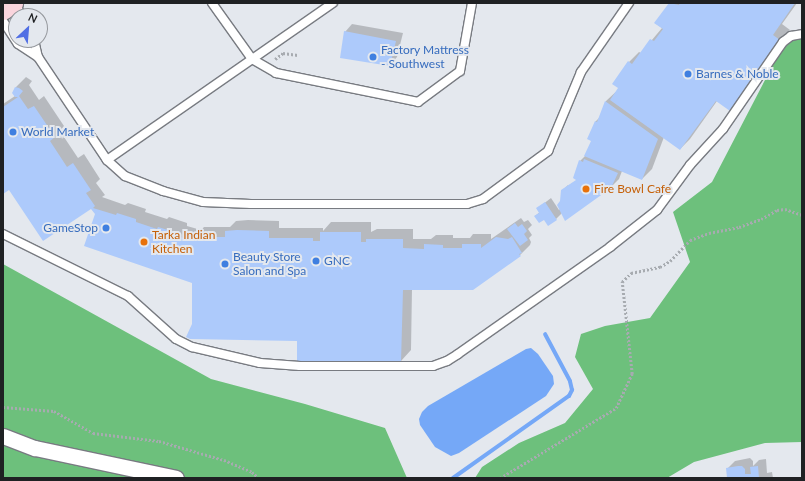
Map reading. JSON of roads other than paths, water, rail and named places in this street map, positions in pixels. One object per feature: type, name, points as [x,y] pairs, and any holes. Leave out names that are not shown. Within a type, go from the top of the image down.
[{"type":"main road","points":[[3,9],[13,3]]},
{"type":"street","points":[[3,436],[35,448],[176,478]]},
{"type":"lane","points":[[212,3],[252,59],[276,73],[418,102],[460,71],[472,3]]},
{"type":"lane","points":[[107,160],[333,3]]},
{"type":"lane","points":[[36,48],[38,57],[107,160],[125,176],[163,191],[203,202],[251,204],[467,204],[483,199],[548,151],[581,72],[629,3]]},
{"type":"lane","points":[[3,21],[18,44],[38,57]]},
{"type":"lane","points":[[3,234],[128,296],[176,339],[192,347],[260,363],[294,366],[433,366],[447,361],[458,354],[610,247],[657,210],[690,165],[723,129],[783,42],[791,36],[802,34]]},
{"type":"water","points":[[531,348],[538,354],[553,376],[554,384],[546,396],[459,453],[451,456],[435,447],[420,425],[419,419],[422,412],[428,406],[526,349]]},
{"type":"waterway","points":[[453,478],[569,396],[572,390],[570,381],[545,334]]},
{"type":"place","name":"Factory Mattress - Southwest","points":[[373,57]]},
{"type":"place","name":"Barnes & Noble","points":[[688,74]]},
{"type":"place","name":"World Market","points":[[13,132]]},
{"type":"place","name":"Fire Bowl Cafe","points":[[586,189]]},
{"type":"place","name":"GameStop","points":[[106,228]]},
{"type":"place","name":"Tarka Indian Kitchen","points":[[144,242]]},
{"type":"place","name":"GNC","points":[[316,261]]},
{"type":"place","name":"Beauty Store Salon and Spa","points":[[225,264]]}]
